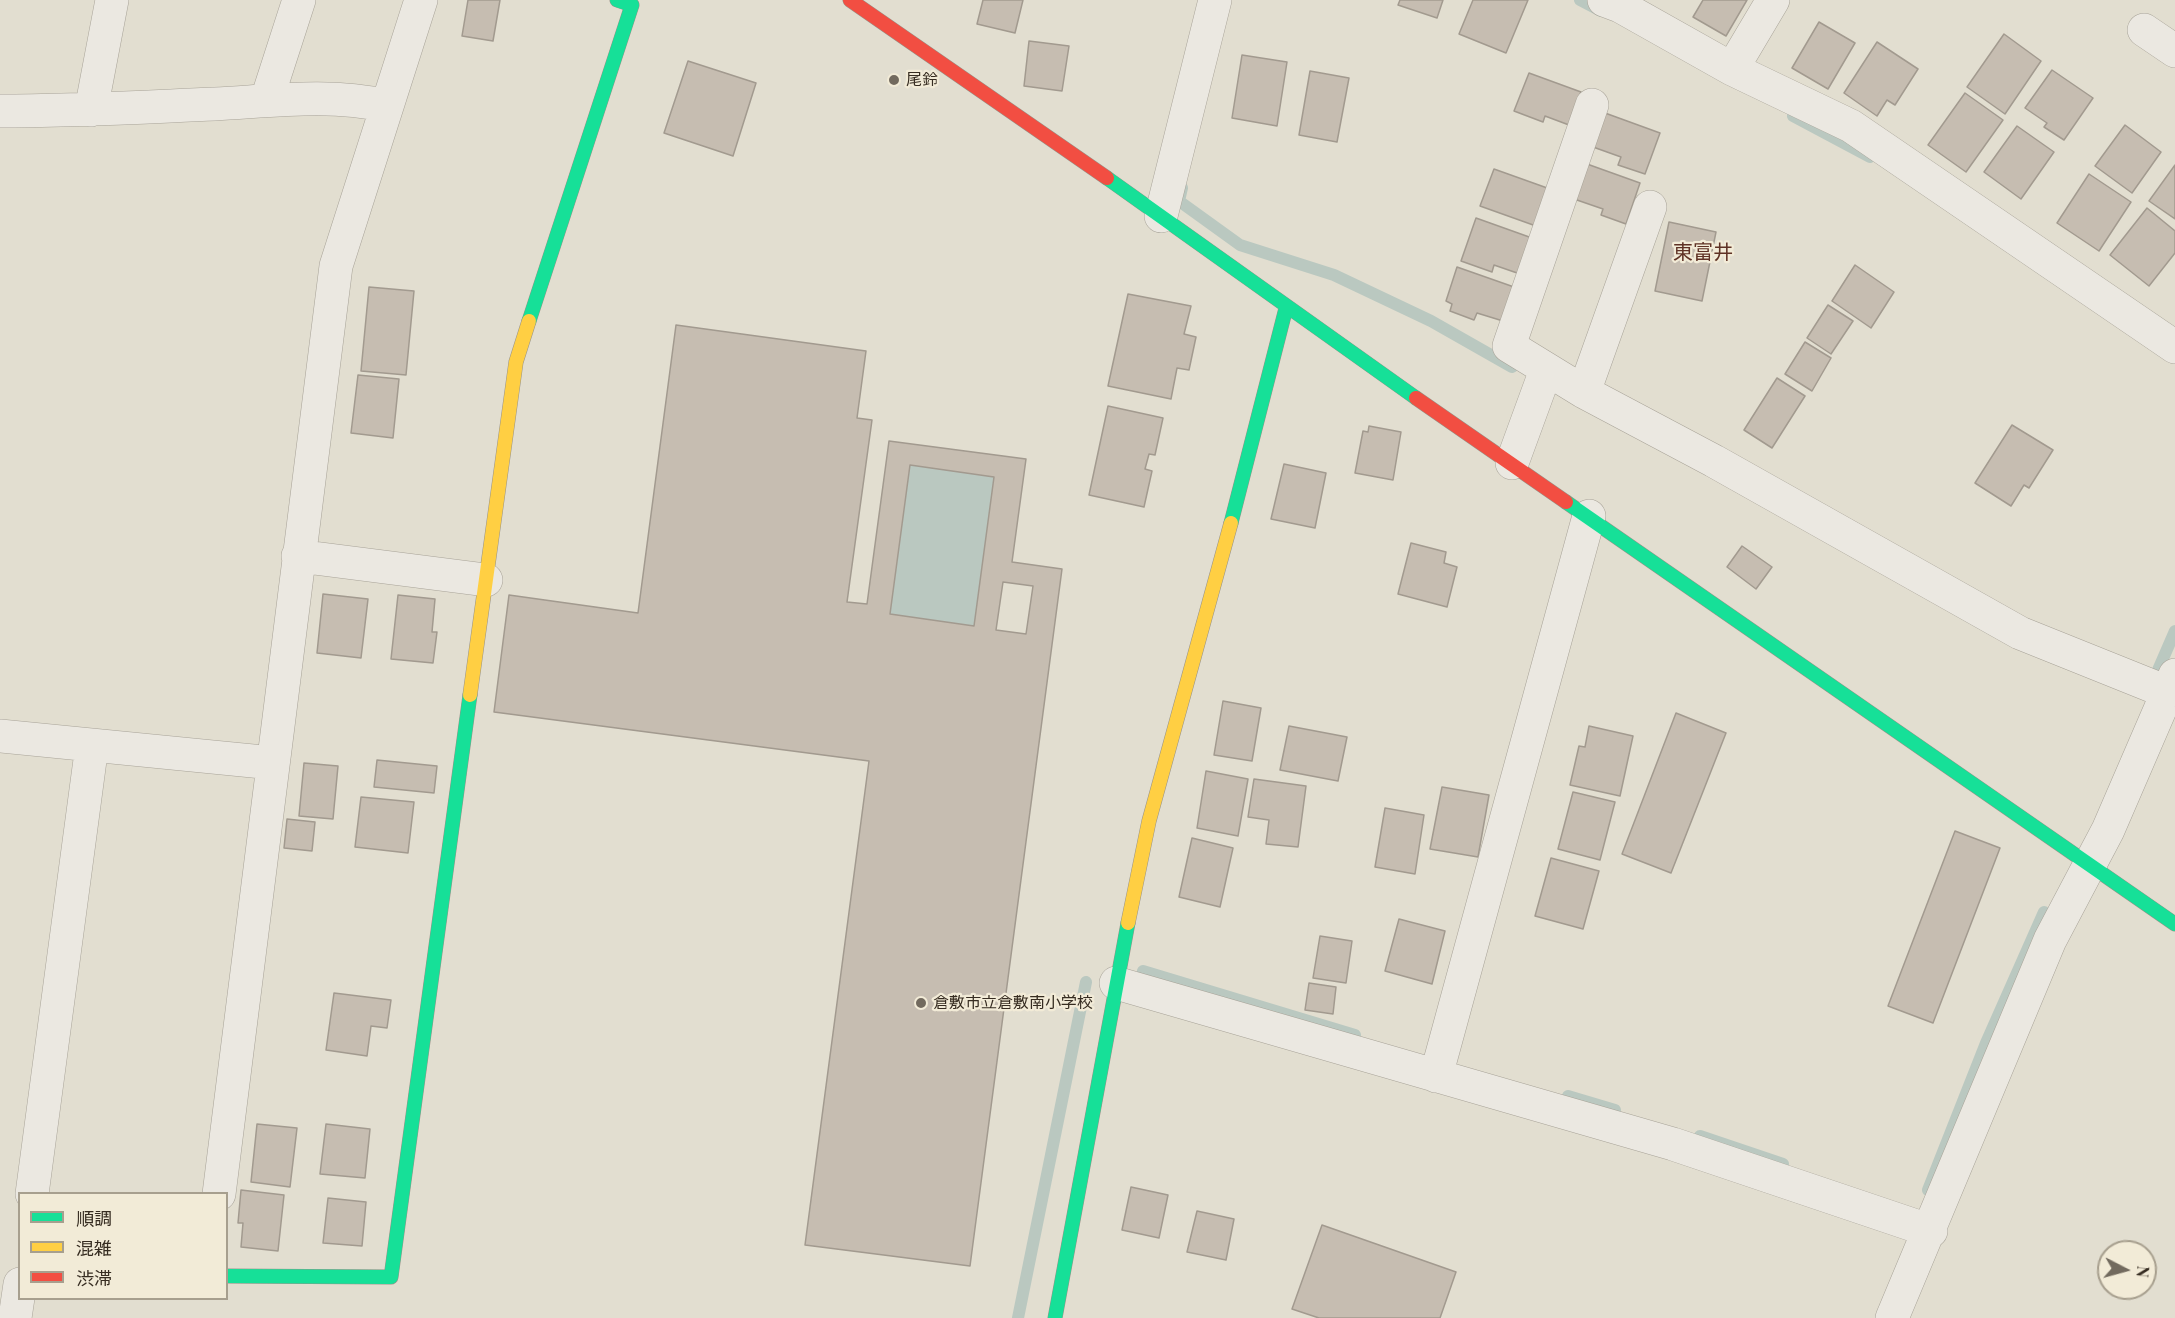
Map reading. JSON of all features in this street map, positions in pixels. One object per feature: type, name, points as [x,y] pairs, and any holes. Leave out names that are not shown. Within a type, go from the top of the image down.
[{"type":"street","points":[[91,110],[112,0]]},
{"type":"street","points":[[267,99],[299,0]]},
{"type":"street","points":[[219,1192],[297,556],[336,266],[421,0]]},
{"type":"street","points":[[228,1276],[391,1277],[516,362],[632,5],[617,0]]},
{"type":"street","points":[[850,0],[1161,216],[1286,308],[2175,924]]},
{"type":"street","points":[[1161,216],[1215,0]]},
{"type":"street","points":[[1604,0],[1620,6],[1732,69],[1851,126],[2175,347]]},
{"type":"street","points":[[1732,69],[1773,0]]},
{"type":"street","points":[[2144,30],[2175,51]]},
{"type":"street","points":[[0,111],[91,110],[267,99],[360,100],[387,106]]},
{"type":"street","points":[[1592,105],[1509,346],[1542,380],[1584,392],[1714,460],[2020,633],[2160,684],[2108,830],[2040,962],[1979,1105],[1921,1228],[1892,1318]]},
{"type":"street","points":[[1584,392],[1650,207]]},
{"type":"street","points":[[1055,1318],[1101,1078],[1116,983],[1149,821],[1215,584],[1286,308]]},
{"type":"street","points":[[1512,463],[1542,380]]},
{"type":"street","points":[[1439,1065],[1588,516]]},
{"type":"street","points":[[297,556],[486,580]]},
{"type":"street","points":[[0,736],[273,763]]},
{"type":"street","points":[[32,1192],[92,745]]},
{"type":"street","points":[[1116,983],[1439,1065],[1921,1228]]},
{"type":"street","points":[[15,1318],[18,1298]]},
{"type":"shaded area","points":[[910,465],[994,477],[974,626],[890,614]]},
{"type":"building","points":[[468,0],[500,0],[493,41],[462,36]]},
{"type":"building","points":[[983,0],[1023,0],[1015,33],[977,24]]},
{"type":"building","points":[[1400,0],[1443,0],[1437,18],[1398,5]]},
{"type":"building","points":[[1473,0],[1528,0],[1506,53],[1459,34]]},
{"type":"building","points":[[1703,0],[1747,0],[1726,36],[1693,17]]},
{"type":"building","points":[[1819,22],[1855,43],[1828,89],[1792,68]]},
{"type":"building","points":[[2004,34],[2041,61],[2005,114],[1967,87]]},
{"type":"building","points":[[1029,41],[1069,46],[1062,91],[1024,86]]},
{"type":"building","points":[[1877,42],[1918,69],[1895,105],[1887,100],[1877,116],[1844,93]]},
{"type":"building","points":[[1242,55],[1287,62],[1277,126],[1232,118]]},
{"type":"building","points":[[688,61],[756,83],[733,156],[664,133]]},
{"type":"building","points":[[2052,70],[2093,98],[2064,140],[2044,127],[2047,123],[2025,108]]},
{"type":"building","points":[[1310,71],[1349,78],[1337,142],[1299,135]]},
{"type":"building","points":[[1529,73],[1581,92],[1569,125],[1545,116],[1543,122],[1514,111]]},
{"type":"building","points":[[1965,93],[2003,120],[1966,172],[1928,145]]},
{"type":"building","points":[[1605,113],[1660,133],[1645,174],[1618,165],[1621,157],[1593,147]]},
{"type":"building","points":[[2125,125],[2161,152],[2132,193],[2095,166]]},
{"type":"building","points":[[2017,126],[2054,152],[2021,199],[1984,172]]},
{"type":"building","points":[[1587,164],[1640,183],[1626,224],[1601,215],[1603,209],[1574,199]]},
{"type":"building","points":[[2175,165],[2175,219],[2149,201]]},
{"type":"building","points":[[1494,169],[1550,189],[1536,226],[1480,206]]},
{"type":"building","points":[[2089,174],[2131,202],[2099,251],[2057,223]]},
{"type":"building","points":[[2147,208],[2175,231],[2175,253],[2149,286],[2110,255]]},
{"type":"building","points":[[1476,218],[1532,238],[1520,274],[1494,265],[1492,272],[1461,261]]},
{"type":"building","points":[[1669,222],[1716,232],[1702,301],[1655,291]]},
{"type":"building","points":[[1855,265],[1894,292],[1871,328],[1832,301]]},
{"type":"building","points":[[1457,267],[1514,287],[1503,321],[1477,313],[1474,320],[1450,311],[1452,304],[1446,301]]},
{"type":"building","points":[[369,287],[414,291],[406,375],[361,371]]},
{"type":"building","points":[[1128,294],[1191,306],[1184,334],[1196,337],[1189,370],[1177,368],[1171,399],[1108,386]]},
{"type":"building","points":[[1828,305],[1853,321],[1831,354],[1807,338]]},
{"type":"building","name":"倉敷市立倉敷南小学校","points":[[676,325],[866,351],[857,418],[872,420],[847,602],[867,604],[889,441],[1026,459],[1012,562],[1062,569],[970,1266],[805,1245],[869,761],[494,712],[509,595],[638,613]],"holes":[[[910,465],[994,477],[974,626],[890,614]],[[1003,582],[1033,586],[1026,634],[996,630]]]},
{"type":"building","points":[[1805,342],[1831,358],[1812,391],[1785,374]]},
{"type":"building","points":[[358,375],[399,379],[393,438],[351,433]]},
{"type":"building","points":[[1777,378],[1805,396],[1772,448],[1744,430]]},
{"type":"building","points":[[1108,406],[1163,418],[1155,455],[1149,454],[1145,469],[1152,471],[1144,507],[1089,495]]},
{"type":"building","points":[[2012,425],[2053,450],[2029,488],[2024,485],[2011,506],[1975,483]]},
{"type":"building","points":[[1369,426],[1401,432],[1393,480],[1355,473],[1363,431],[1368,432]]},
{"type":"building","points":[[1284,464],[1326,473],[1315,528],[1271,519]]},
{"type":"building","points":[[1411,543],[1446,552],[1444,563],[1457,567],[1447,607],[1398,594]]},
{"type":"building","points":[[1742,546],[1772,567],[1756,589],[1727,567]]},
{"type":"building","points":[[323,594],[368,599],[361,658],[317,653]]},
{"type":"building","points":[[398,595],[435,599],[432,632],[437,632],[433,663],[391,659]]},
{"type":"building","points":[[1223,701],[1261,708],[1252,761],[1214,755]]},
{"type":"building","points":[[1676,713],[1726,733],[1671,873],[1622,854]]},
{"type":"building","points":[[1289,726],[1347,737],[1338,781],[1280,770]]},
{"type":"building","points":[[1589,726],[1633,736],[1620,796],[1570,785],[1579,746],[1585,747]]},
{"type":"building","points":[[377,760],[437,766],[434,793],[374,787]]},
{"type":"building","points":[[304,763],[338,766],[333,819],[299,816]]},
{"type":"building","points":[[1206,771],[1248,779],[1238,836],[1197,828]]},
{"type":"building","points":[[1254,779],[1306,786],[1298,847],[1266,844],[1269,820],[1248,817]]},
{"type":"building","points":[[1442,787],[1489,795],[1478,857],[1430,849]]},
{"type":"building","points":[[1573,792],[1615,802],[1600,860],[1558,849]]},
{"type":"building","points":[[361,797],[414,802],[408,853],[355,847]]},
{"type":"building","points":[[1385,808],[1424,815],[1415,874],[1375,867]]},
{"type":"building","points":[[287,819],[315,822],[312,851],[284,848]]},
{"type":"building","points":[[1955,831],[2000,848],[1933,1023],[1888,1006]]},
{"type":"building","points":[[1192,838],[1233,848],[1220,907],[1179,897]]},
{"type":"building","points":[[1551,858],[1599,871],[1583,929],[1535,916]]},
{"type":"building","points":[[1399,919],[1445,931],[1432,984],[1385,971]]},
{"type":"building","points":[[1320,936],[1352,941],[1346,983],[1313,978]]},
{"type":"building","points":[[1309,983],[1336,987],[1333,1014],[1305,1010]]},
{"type":"building","points":[[334,993],[391,1000],[387,1028],[371,1026],[367,1056],[326,1050]]},
{"type":"building","points":[[257,1124],[297,1128],[290,1187],[251,1182]]},
{"type":"building","points":[[326,1124],[370,1129],[365,1178],[320,1174]]},
{"type":"building","points":[[1131,1187],[1168,1195],[1159,1238],[1122,1230]]},
{"type":"building","points":[[241,1190],[284,1195],[278,1251],[241,1247],[243,1223],[238,1223]]},
{"type":"building","points":[[328,1198],[366,1202],[362,1246],[323,1243]]},
{"type":"building","points":[[1197,1211],[1234,1219],[1226,1260],[1187,1252]]},
{"type":"building","points":[[1322,1225],[1456,1272],[1440,1318],[1319,1318],[1292,1309]]},
{"type":"waterway","points":[[1580,0],[1601,11]]},
{"type":"waterway","points":[[1793,116],[1870,157]]},
{"type":"waterway","points":[[1182,188],[1179,201],[1240,245],[1334,275],[1431,321],[1512,367]]},
{"type":"waterway","points":[[2152,684],[2175,631]]},
{"type":"waterway","points":[[1928,1190],[1986,1043],[2044,912]]},
{"type":"waterway","points":[[1143,971],[1355,1035]]},
{"type":"waterway","points":[[1018,1318],[1086,982]]},
{"type":"waterway","points":[[1568,1096],[1615,1110]]},
{"type":"waterway","points":[[1700,1136],[1783,1164]]},
{"type":"traffic: fast","points":[[529,321],[632,5],[617,0]]},
{"type":"traffic: fast","points":[[1107,178],[1416,398]]},
{"type":"traffic: fast","points":[[1231,523],[1286,308]]},
{"type":"traffic: fast","points":[[1566,502],[2175,924]]},
{"type":"traffic: fast","points":[[228,1276],[391,1277],[470,695]]},
{"type":"traffic: fast","points":[[1055,1318],[1128,923]]},
{"type":"traffic: slow","points":[[470,695],[516,362],[529,321]]},
{"type":"traffic: slow","points":[[1128,923],[1149,821],[1231,523]]},
{"type":"traffic: jam","points":[[850,0],[1107,178]]},
{"type":"traffic: jam","points":[[1416,398],[1566,502]]},
{"type":"place","name":"尾鈴","points":[[894,80]]},
{"type":"place","name":"倉敷市立倉敷南小学校","points":[[921,1003]]},
{"type":"district","name":"東富井","points":[[1703,253]]}]
